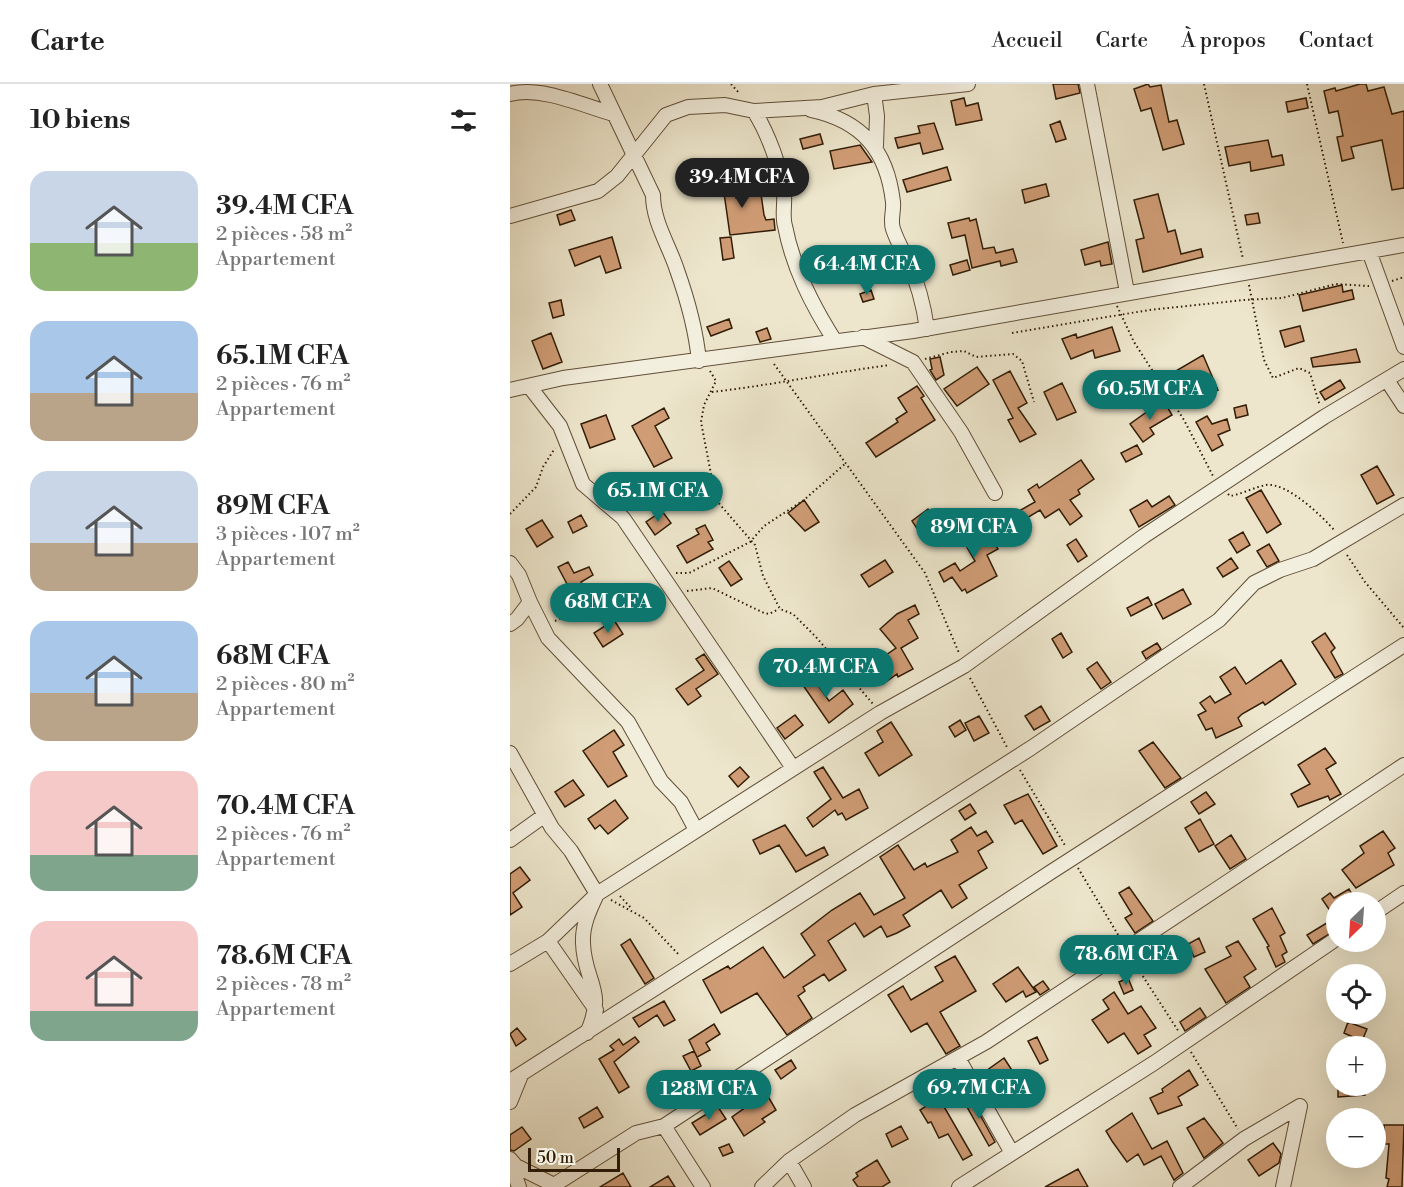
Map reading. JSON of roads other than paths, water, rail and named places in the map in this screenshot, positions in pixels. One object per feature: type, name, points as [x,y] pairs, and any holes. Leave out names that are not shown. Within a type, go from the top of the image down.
[{"type":"street","points":[[600,84],[653,195],[653,210],[678,271],[701,361]]},
{"type":"street","points":[[510,216],[598,191],[617,176],[666,115],[688,107],[725,105],[754,111],[822,107],[874,94],[968,84]]},
{"type":"street","points":[[1087,84],[1127,292]]},
{"type":"street","points":[[510,94],[520,91],[549,96],[613,114]]},
{"type":"street","points":[[874,94],[877,116],[876,146]]},
{"type":"street","points":[[800,108],[838,119],[862,132],[876,146],[886,170],[893,203],[892,226],[923,302],[927,329]]},
{"type":"street","points":[[754,111],[760,120],[780,174],[784,194],[784,225],[801,280],[814,307],[835,340]]},
{"type":"street","points":[[510,390],[562,378],[927,329],[1404,245]]},
{"type":"street","points":[[1369,251],[1404,347]]},
{"type":"street","points":[[863,337],[913,362],[961,432],[995,493]]},
{"type":"street","points":[[510,964],[548,942],[599,894],[793,768],[880,714],[964,666],[1144,536],[1324,417],[1404,369]]},
{"type":"street","points":[[1387,380],[1404,406]]},
{"type":"street","points":[[529,386],[560,426],[583,484],[623,518],[793,768]]},
{"type":"street","points":[[510,1102],[515,1078],[587,1033],[600,1017],[690,967],[1014,759],[1219,620],[1254,583],[1280,570],[1313,559],[1404,505]]},
{"type":"street","points":[[510,563],[519,575],[548,638],[568,662],[608,699],[628,722],[661,781],[681,802],[696,830]]},
{"type":"street","points":[[510,624],[517,619],[530,602]]},
{"type":"street","points":[[510,1160],[516,1166],[553,1186],[636,1133],[663,1126],[1072,858],[1404,645]]},
{"type":"street","points":[[510,753],[545,815],[599,894]]},
{"type":"street","points":[[762,1187],[789,1161],[855,1115],[986,1042],[1404,765]]},
{"type":"street","points":[[510,840],[545,815]]},
{"type":"street","points":[[1386,905],[1404,893]]},
{"type":"street","points":[[599,894],[587,914],[583,942],[600,1017]]},
{"type":"street","points":[[548,942],[600,1017]]},
{"type":"street","points":[[959,1187],[1185,1042],[1326,946]]},
{"type":"street","points":[[958,1058],[1012,1153]]},
{"type":"street","points":[[1180,1187],[1244,1139],[1300,1106],[1283,1187]]},
{"type":"street","points":[[663,1126],[702,1187]]},
{"type":"street","points":[[510,1160],[519,1187]]},
{"type":"street","points":[[789,1161],[804,1187]]}]
